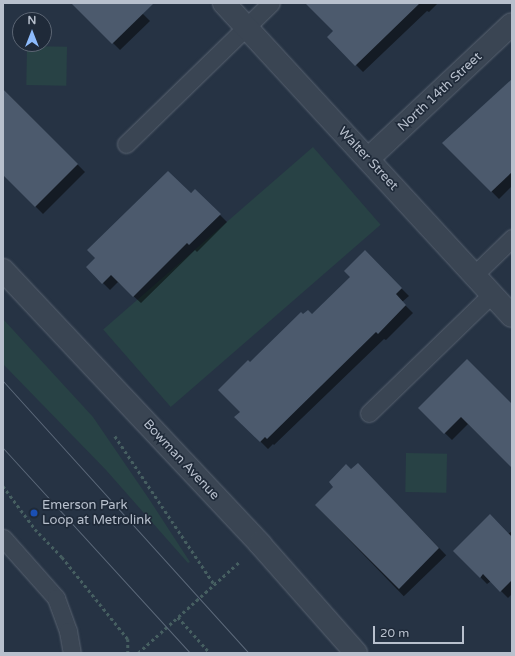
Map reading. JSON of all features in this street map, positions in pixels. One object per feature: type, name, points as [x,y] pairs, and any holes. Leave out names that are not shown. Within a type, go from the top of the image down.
[{"type":"street","name":"Walter Street","points":[[224,3],[512,316]]},
{"type":"street","name":"North 14th Street","points":[[368,160],[512,24]]},
{"type":"street","name":"Bowman Avenue","points":[[3,270],[260,544],[356,653]]},
{"type":"lane","points":[[126,144],[271,3]]},
{"type":"lane","points":[[474,275],[512,238]]},
{"type":"lane","points":[[369,413],[492,294]]},
{"type":"lane","points":[[3,538],[56,598],[68,631],[72,653]]},
{"type":"path","points":[[115,436],[214,584]]},
{"type":"path","points":[[3,486],[34,529],[62,557],[128,639],[128,653]]},
{"type":"path","points":[[138,653],[241,560]]},
{"type":"path","points":[[178,617],[210,653]]},
{"type":"green space","points":[[52,46],[67,47],[66,86],[26,85],[27,52],[52,52]]},
{"type":"green space","points":[[313,147],[381,225],[171,407],[103,329]]},
{"type":"green space","points":[[3,319],[93,417],[190,562],[188,563],[106,470],[3,364]]},
{"type":"green space","points":[[406,453],[447,454],[446,493],[405,492]]},
{"type":"building","points":[[71,3],[154,3],[112,44]]},
{"type":"building","points":[[305,3],[420,3],[355,66],[327,37],[333,31]]},
{"type":"building","points":[[512,79],[512,172],[491,192],[442,143]]},
{"type":"building","points":[[3,89],[78,164],[35,207],[3,175]]},
{"type":"building","points":[[168,171],[191,193],[195,189],[221,214],[189,245],[187,243],[133,297],[111,275],[102,284],[86,267],[95,258],[87,250]]},
{"type":"building","points":[[365,250],[402,288],[396,294],[406,305],[378,334],[376,332],[267,439],[265,437],[260,442],[234,417],[240,412],[218,390],[248,360],[250,362],[301,312],[303,314],[308,310],[312,314],[350,277],[344,271]]},
{"type":"building","points":[[467,359],[512,404],[512,468],[461,417],[444,434],[418,408]]},
{"type":"building","points":[[358,463],[439,548],[399,589],[315,505],[333,487],[329,482],[346,464],[351,469]]},
{"type":"building","points":[[490,514],[512,537],[512,580],[500,592],[483,574],[480,578],[453,551]]},
{"type":"tram line","points":[[3,381],[249,653]]},
{"type":"tram line","points":[[3,448],[190,653]]},
{"type":"place","name":"Emerson Park Loop at Metrolink","points":[[34,513]]}]
